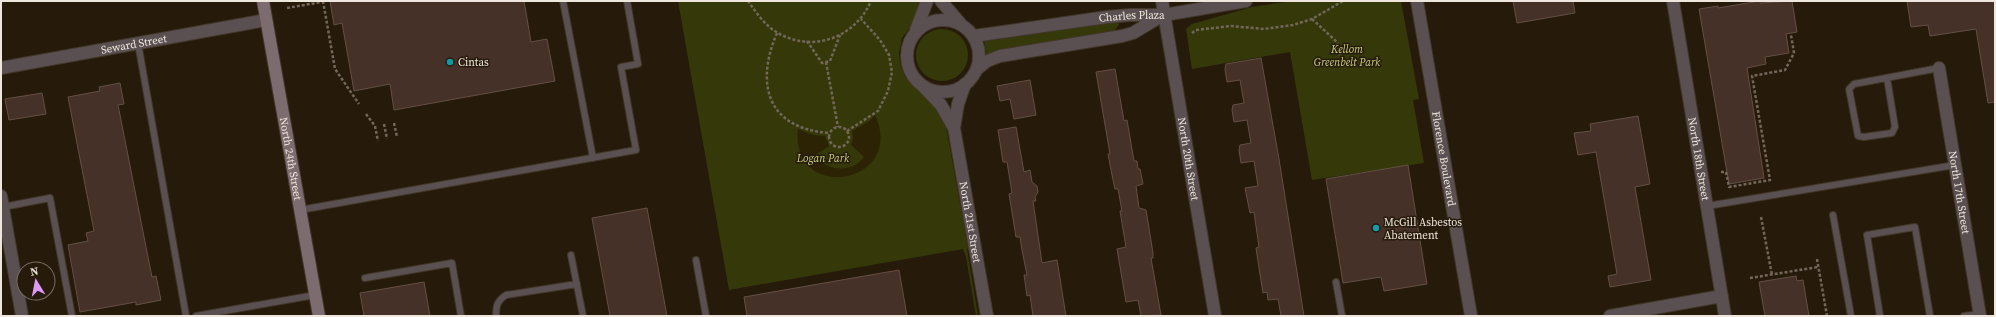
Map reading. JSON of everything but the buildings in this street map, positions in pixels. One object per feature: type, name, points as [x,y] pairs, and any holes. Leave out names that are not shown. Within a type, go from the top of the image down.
[{"type":"main road","name":"North 24th Street","points":[[263,1],[319,316]]},
{"type":"street","points":[[927,1],[915,32],[908,44],[907,60],[914,77],[941,105],[954,128]]},
{"type":"street","points":[[923,86],[935,91],[944,92],[956,90],[972,78],[977,69],[980,58],[978,46],[974,36],[941,1]]},
{"type":"street","name":"North 20th Street","points":[[1162,1],[1215,316]]},
{"type":"street","points":[[1164,15],[1246,1]]},
{"type":"street","name":"Florence Boulevard","points":[[1417,1],[1471,316]]},
{"type":"street","name":"North 18th Street","points":[[1673,1],[1725,316]]},
{"type":"street","name":"Charles Plaza","points":[[974,36],[986,36],[1107,17],[1164,15]]},
{"type":"street","name":"Charles Plaza","points":[[977,69],[987,61],[1000,56],[1133,33],[1164,15]]},
{"type":"street","points":[[915,32],[929,22],[937,19],[951,20],[961,23]]},
{"type":"street","name":"Seward Street","points":[[1,68],[266,20]]},
{"type":"street","name":"North 17th Street","points":[[1939,68],[1980,315]]},
{"type":"street","points":[[954,128],[958,104],[965,84]]},
{"type":"street","name":"North 21st Street","points":[[954,128],[987,316]]},
{"type":"street","points":[[2,201],[22,316]]},
{"type":"street","points":[[1610,316],[1722,296]]},
{"type":"lane","points":[[563,1],[593,158]]},
{"type":"lane","points":[[300,210],[636,150],[621,67],[638,64],[627,1]]},
{"type":"lane","points":[[138,43],[186,316]]},
{"type":"lane","points":[[1887,78],[1895,127],[1892,132],[1864,137],[1858,136],[1849,89],[1854,84],[1939,68]]},
{"type":"lane","points":[[1707,206],[1955,165]]},
{"type":"lane","points":[[2,201],[50,198],[72,316]]},
{"type":"lane","points":[[1833,215],[1851,316]]},
{"type":"lane","points":[[1880,316],[1867,235],[1915,227],[1930,316]]},
{"type":"lane","points":[[571,255],[583,316]]},
{"type":"lane","points":[[696,260],[706,316]]},
{"type":"lane","points":[[365,278],[452,262],[461,316]]},
{"type":"lane","points":[[1336,282],[1342,316]]},
{"type":"lane","points":[[496,316],[496,305],[500,299],[506,295],[577,284]]},
{"type":"lane","points":[[196,316],[315,295]]},
{"type":"lane","points":[[1964,316],[1980,315]]},
{"type":"path","points":[[287,8],[324,1],[335,69],[359,104]]},
{"type":"path","points":[[748,1],[766,24],[777,33],[797,40],[807,41],[825,40],[840,35],[856,25],[871,1]]},
{"type":"path","points":[[1192,34],[1196,30],[1231,26],[1264,29],[1294,26],[1312,19],[1343,1]]},
{"type":"path","points":[[847,131],[878,111],[888,91],[892,72],[889,55],[880,40],[861,19]]},
{"type":"path","points":[[1312,19],[1337,42],[1340,55]]},
{"type":"path","points":[[777,33],[771,48],[766,69],[767,86],[774,105],[780,113],[794,124],[809,130],[830,133]]},
{"type":"path","points":[[807,41],[822,62],[826,62],[830,61],[840,35]]},
{"type":"path","points":[[1721,172],[1726,172],[1729,187],[1770,180],[1752,76],[1785,70],[1794,53],[1791,35]]},
{"type":"path","points":[[826,62],[838,127]]},
{"type":"path","points":[[366,114],[375,126],[378,140]]},
{"type":"path","points":[[394,122],[397,137]]},
{"type":"path","points":[[384,124],[387,139]]},
{"type":"path","points":[[838,127],[841,127],[847,131],[849,140],[841,147],[832,144],[829,138],[832,130],[838,127]]},
{"type":"path","points":[[1761,217],[1772,275]]},
{"type":"path","points":[[1817,259],[1826,316]]},
{"type":"path","points":[[1750,278],[1818,267]]},
{"type":"green space","name":"Logan Park","points":[[678,1],[923,1],[916,20],[902,38],[899,53],[900,62],[904,75],[909,82],[932,100],[946,126],[968,248],[978,316],[976,316],[966,257],[963,249],[729,290]]},
{"type":"green space","name":"Kellom Greenbelt Park","points":[[1293,1],[1401,1],[1419,99],[1413,100],[1424,163],[1312,180],[1290,52],[1192,69],[1186,29],[1192,24],[1252,7]]},
{"type":"green space","points":[[1115,20],[1118,21],[1119,25],[1114,31],[986,54],[984,40],[995,40]]},
{"type":"green space","points":[[942,29],[952,31],[960,37],[966,45],[968,55],[966,65],[960,73],[952,79],[942,81],[932,79],[924,73],[918,65],[916,55],[918,45],[924,37],[932,31]]},
{"type":"sand","points":[[875,115],[881,139],[875,157],[863,170],[846,176],[827,176],[811,168],[800,153],[798,129],[813,135],[825,136],[829,146],[814,156],[820,161],[826,165],[839,168],[853,166],[864,157],[851,145],[853,138],[852,131],[869,121]]},
{"type":"place","name":"Cintas","points":[[450,62]]},
{"type":"place","name":"McGill Asbestos Abatement","points":[[1376,228]]}]
